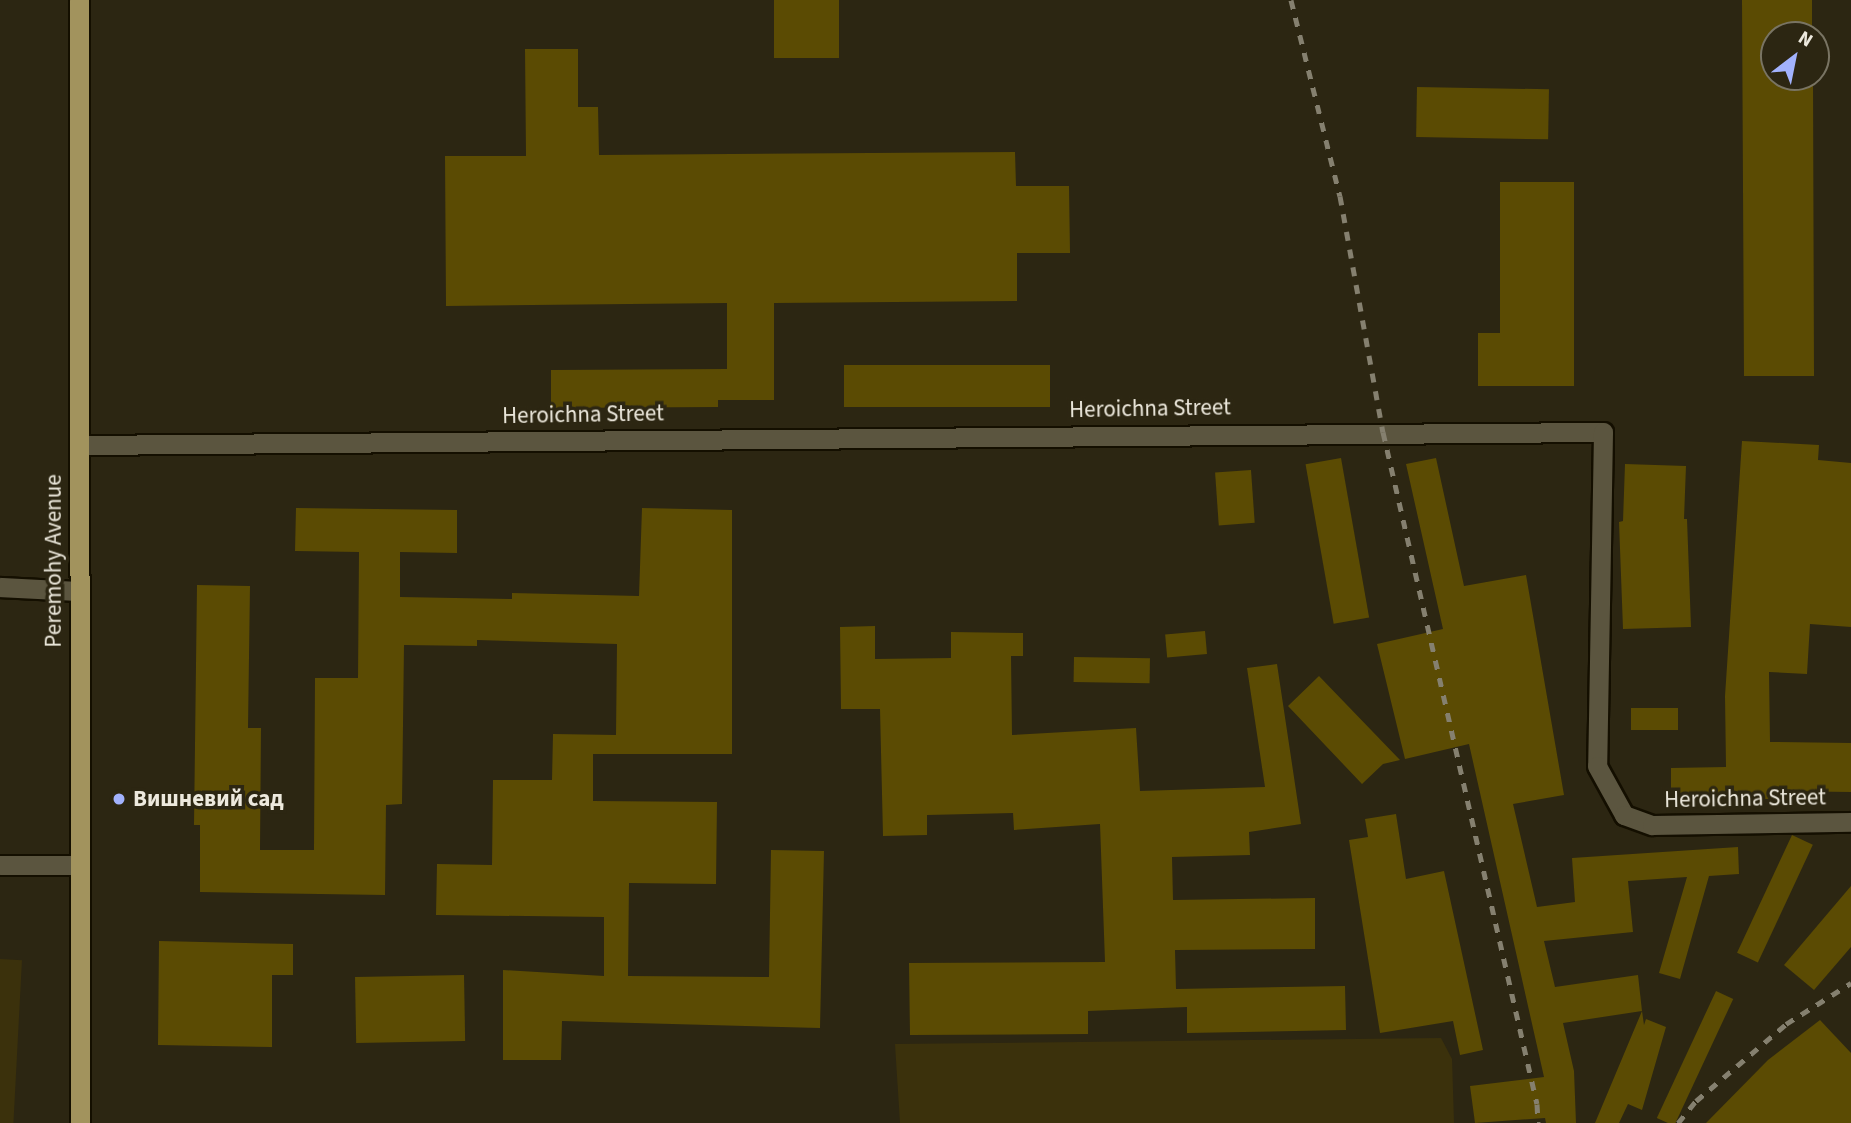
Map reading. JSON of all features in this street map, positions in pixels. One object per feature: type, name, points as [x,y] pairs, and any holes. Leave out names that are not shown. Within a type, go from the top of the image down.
[{"type":"main road","name":"Peremohy Avenue","points":[[79,0],[80,1123]]},
{"type":"street","name":"Heroichna Street","points":[[79,445],[1603,432],[1597,766],[1624,815],[1651,825],[1851,822]]},
{"type":"street","points":[[0,587],[78,591]]},
{"type":"street","points":[[0,865],[80,865]]},
{"type":"shaded area","points":[[0,959],[22,960],[13,1123],[0,1123]]},
{"type":"shaded area","points":[[1441,1038],[1452,1059],[1454,1123],[900,1123],[895,1044]]},
{"type":"building","points":[[774,0],[839,0],[839,58],[774,58]]},
{"type":"building","points":[[1742,0],[1812,0],[1812,21],[1760,21],[1760,91],[1813,91],[1814,376],[1744,376]]},
{"type":"building","points":[[525,49],[578,49],[578,107],[598,107],[599,155],[1015,152],[1016,186],[1069,186],[1070,253],[1017,253],[1017,301],[774,303],[774,400],[718,400],[718,407],[551,408],[551,370],[727,369],[727,303],[446,306],[445,156],[526,156]]},
{"type":"building","points":[[1417,87],[1549,89],[1548,139],[1416,137]]},
{"type":"building","points":[[1500,182],[1574,182],[1574,386],[1478,386],[1478,333],[1500,333]]},
{"type":"building","points":[[844,365],[1050,365],[1050,407],[844,407]]},
{"type":"building","points":[[1742,441],[1819,445],[1818,460],[1851,463],[1851,627],[1810,624],[1807,674],[1769,672],[1770,742],[1851,743],[1851,792],[1770,791],[1770,799],[1671,799],[1671,768],[1726,767],[1725,696]]},
{"type":"building","points":[[1341,458],[1369,618],[1334,624],[1306,464]]},
{"type":"building","points":[[1436,458],[1464,586],[1526,575],[1564,795],[1513,804],[1537,907],[1575,902],[1572,858],[1738,847],[1739,874],[1709,876],[1680,979],[1659,973],[1687,877],[1628,881],[1633,932],[1544,941],[1555,987],[1638,975],[1642,1011],[1563,1023],[1574,1071],[1576,1123],[1546,1123],[1545,1118],[1475,1123],[1470,1086],[1544,1077],[1469,744],[1405,759],[1377,644],[1443,629],[1406,464]]},
{"type":"building","points":[[1625,464],[1686,466],[1684,519],[1687,519],[1691,627],[1623,629],[1619,522],[1623,521]]},
{"type":"building","points":[[1251,470],[1255,523],[1219,525],[1215,473]]},
{"type":"building","points":[[296,508],[457,510],[457,553],[400,552],[400,597],[512,599],[512,593],[639,596],[642,508],[732,510],[732,754],[593,754],[593,801],[717,802],[716,884],[629,883],[628,976],[769,977],[771,850],[824,851],[820,1028],[562,1021],[561,1060],[503,1060],[503,970],[604,976],[604,917],[436,915],[437,864],[492,865],[493,780],[552,780],[553,734],[616,735],[617,644],[477,640],[477,646],[404,645],[402,804],[386,805],[385,895],[200,892],[200,825],[194,825],[197,585],[250,586],[248,728],[261,728],[260,850],[314,850],[315,678],[358,678],[359,552],[295,551]]},
{"type":"building","points":[[875,626],[875,659],[951,658],[951,632],[1023,633],[1023,656],[1011,656],[1012,735],[1136,728],[1140,791],[1265,787],[1247,668],[1277,664],[1301,824],[1249,832],[1250,855],[1172,857],[1173,900],[1315,898],[1315,949],[1175,950],[1176,989],[1345,986],[1346,1030],[1187,1033],[1187,1007],[1088,1011],[1088,1034],[910,1035],[909,963],[1105,962],[1100,824],[1014,830],[1013,813],[927,815],[927,835],[883,836],[880,709],[841,709],[840,627]]},
{"type":"building","points":[[1205,631],[1207,654],[1167,657],[1165,634]]},
{"type":"building","points":[[1074,657],[1150,658],[1150,683],[1074,682]]},
{"type":"building","points":[[1319,676],[1400,760],[1383,764],[1362,784],[1288,706]]},
{"type":"building","points":[[1631,708],[1678,708],[1678,730],[1631,730]]},
{"type":"building","points":[[1396,814],[1406,879],[1444,871],[1483,1050],[1460,1055],[1453,1021],[1380,1033],[1349,840],[1368,837],[1365,819]]},
{"type":"building","points":[[1792,835],[1813,845],[1758,963],[1737,953]]},
{"type":"building","points":[[1851,886],[1851,947],[1814,990],[1784,965]]},
{"type":"building","points":[[159,941],[293,944],[293,975],[272,975],[272,1047],[158,1045]]},
{"type":"building","points":[[464,975],[465,1041],[356,1043],[355,977]]},
{"type":"building","points":[[1716,991],[1733,999],[1675,1123],[1657,1118]]},
{"type":"building","points":[[1642,1011],[1644,1025],[1646,1019],[1666,1027],[1642,1110],[1628,1104],[1619,1123],[1595,1123]]},
{"type":"building","points":[[1820,1020],[1851,1053],[1851,1123],[1706,1123],[1768,1060]]},
{"type":"railway","points":[[1291,0],[1340,196],[1383,432],[1537,1104],[1538,1123]]},
{"type":"railway","points":[[1678,1123],[1696,1101],[1786,1024],[1851,983]]},
{"type":"place","name":"Вишневий сад","points":[[119,799]]}]
